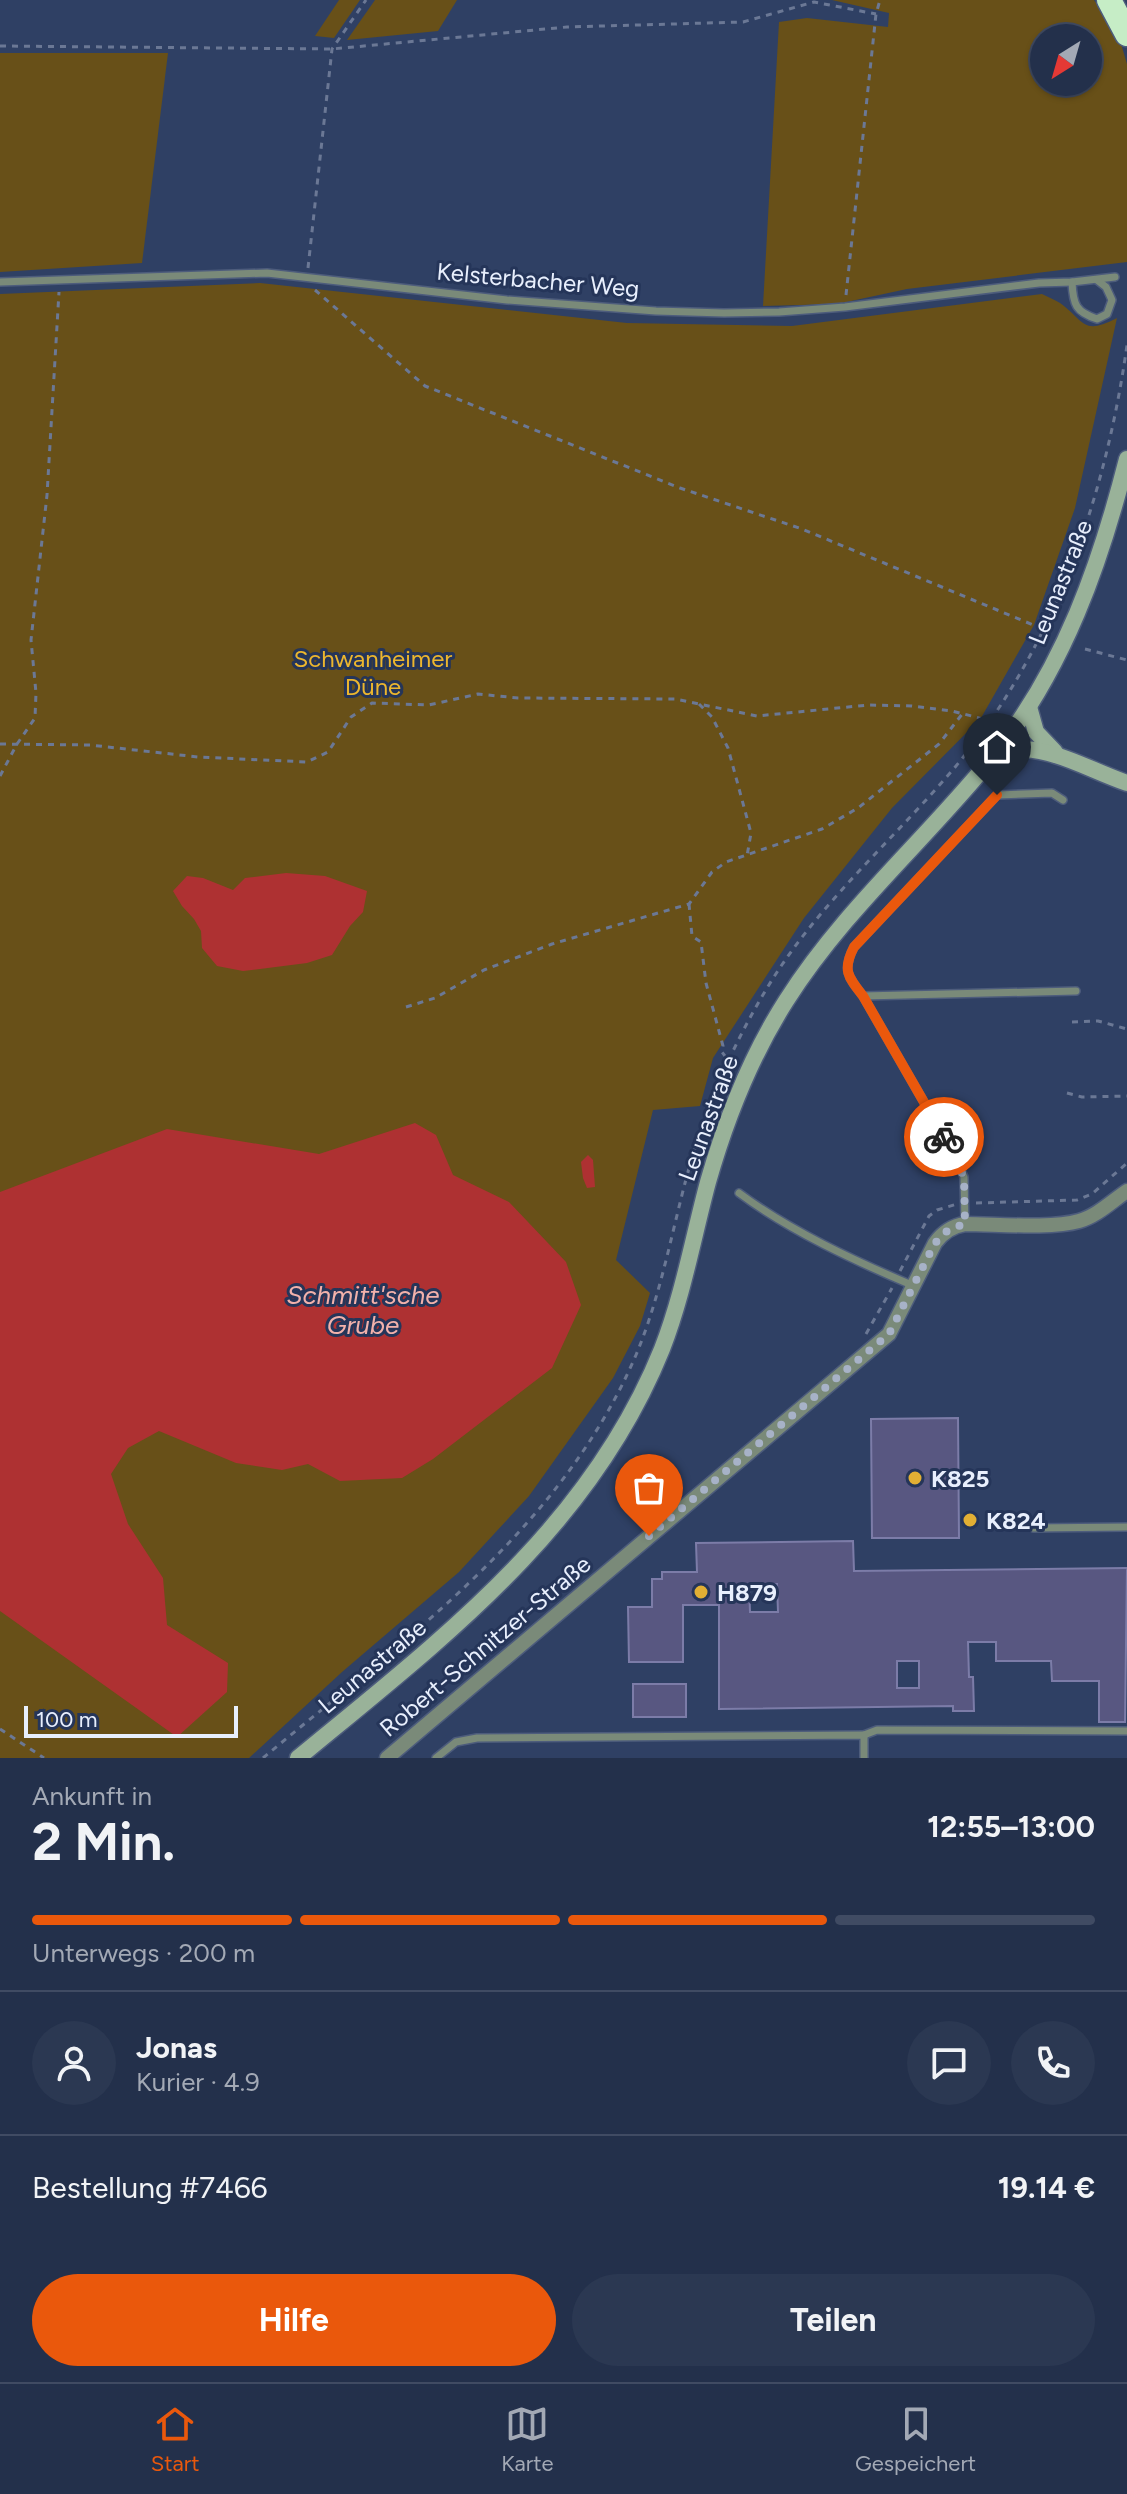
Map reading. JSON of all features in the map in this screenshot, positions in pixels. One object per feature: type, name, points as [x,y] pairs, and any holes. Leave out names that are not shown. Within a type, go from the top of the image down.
[{"type":"highway","points":[[1109,0],[1127,34]]},
{"type":"main road","name":"Leunastraße","points":[[298,1758],[432,1647],[507,1578],[555,1526],[600,1468],[632,1414],[662,1348],[682,1289],[718,1148],[769,1031],[801,978],[838,927],[998,750],[1029,707],[1089,589],[1127,459]]},
{"type":"main road","points":[[1029,707],[1036,732],[1056,754]]},
{"type":"main road","points":[[998,750],[1025,747],[1056,754],[1127,783]]},
{"type":"street","points":[[965,1224],[1073,1222],[1099,1211],[1127,1191]]},
{"type":"street","name":"Robert-Schnitzer-Straße","points":[[387,1758],[881,1342],[895,1324],[935,1243],[942,1234],[965,1224]]},
{"type":"lane","name":"Kelsterbacher Weg","points":[[0,282],[213,273],[308,276],[507,300],[656,311],[779,312],[1115,277]]},
{"type":"lane","points":[[1072,282],[1072,300],[1083,314],[1097,319],[1107,314],[1112,300],[1106,287],[1097,280]]},
{"type":"lane","points":[[965,1224],[964,1177],[956,1158],[863,996],[848,978],[847,961],[854,947],[997,795],[1052,793],[1063,800]]},
{"type":"lane","points":[[863,996],[1076,991]]},
{"type":"lane","points":[[739,1193],[766,1213],[914,1286]]},
{"type":"lane","points":[[1033,1528],[1127,1527]]},
{"type":"lane","points":[[436,1758],[456,1742],[477,1738],[864,1735],[877,1730],[1127,1731]]},
{"type":"lane","points":[[864,1735],[864,1758]]},
{"type":"path","points":[[366,0],[332,49],[308,276],[314,289],[425,386],[680,488],[802,529],[1043,629]]},
{"type":"path","points":[[845,307],[880,0]]},
{"type":"path","points":[[0,46],[332,49],[567,27],[743,22],[814,2],[876,14]]},
{"type":"path","points":[[0,776],[35,718],[31,640],[47,495],[60,280]]},
{"type":"path","points":[[1085,649],[1127,660]]},
{"type":"path","points":[[0,744],[90,745],[198,757],[307,762],[328,752],[351,717],[372,703],[429,705],[478,694],[518,698],[675,699],[757,716],[868,705],[912,706],[963,713],[991,721]]},
{"type":"path","points":[[698,704],[712,717],[728,748],[751,833],[747,856]]},
{"type":"path","points":[[406,1007],[435,998],[484,970],[552,944],[689,904],[712,872],[726,862],[822,829],[858,808],[939,744],[963,713]]},
{"type":"path","points":[[689,904],[692,936],[701,942],[706,983],[722,1052],[728,1060]]},
{"type":"path","points":[[1072,1022],[1098,1021],[1127,1029]]},
{"type":"path","points":[[1067,1093],[1082,1097],[1127,1096]]},
{"type":"path","points":[[0,1729],[44,1758]]},
{"type":"green space","points":[[339,0],[360,0],[334,38],[315,36]]},
{"type":"green space","points":[[375,0],[457,0],[438,31],[347,40]]},
{"type":"green space","points":[[832,0],[1094,0],[1119,37],[1127,64],[1127,262],[907,289],[837,304],[763,306],[779,22],[807,18],[888,27],[889,13]]},
{"type":"green space","points":[[0,53],[168,53],[142,263],[0,272]]},
{"type":"green space","name":"Schwanheimer Düne","points":[[260,283],[627,323],[792,326],[1042,294],[1060,303],[1090,326],[1117,318],[1075,508],[1034,625],[981,718],[892,808],[804,918],[713,1058],[700,1106],[653,1110],[616,1260],[650,1293],[640,1326],[613,1378],[529,1496],[459,1572],[342,1672],[249,1758],[0,1758],[0,294]]},
{"type":"water","points":[[286,873],[325,876],[367,891],[363,912],[332,955],[307,963],[243,971],[217,966],[202,948],[201,931],[194,919],[173,891],[187,876],[203,878],[233,890],[245,878]]},
{"type":"water","name":"Schmitt'sche Grube","points":[[415,1123],[436,1135],[453,1175],[509,1202],[566,1262],[581,1305],[552,1368],[433,1459],[402,1478],[340,1481],[308,1464],[282,1470],[236,1463],[159,1431],[128,1448],[111,1474],[128,1524],[163,1578],[167,1625],[228,1663],[227,1692],[177,1737],[0,1611],[0,1192],[167,1129],[319,1154]]},
{"type":"water","points":[[588,1155],[593,1160],[595,1187],[587,1188],[581,1162]]},
{"type":"building","name":"K825","points":[[958,1418],[959,1538],[872,1538],[871,1419]]},
{"type":"building","points":[[853,1541],[854,1571],[1127,1568],[1125,1722],[1099,1722],[1099,1681],[1052,1681],[1051,1661],[996,1661],[996,1642],[968,1642],[974,1711],[953,1711],[953,1706],[719,1709],[719,1605],[683,1605],[683,1662],[629,1662],[628,1607],[652,1607],[652,1579],[662,1579],[662,1572],[697,1572],[696,1543]],"holes":[[[749,1584],[777,1584],[778,1612],[750,1612]],[[897,1661],[919,1661],[919,1688],[897,1688]]]},
{"type":"building","points":[[633,1684],[686,1684],[686,1717],[633,1717]]},
{"type":"way so far","points":[[649,1536],[889,1334],[935,1243],[949,1229],[965,1224],[964,1177],[944,1137]]},
{"type":"place","name":"K825","points":[[915,1478]]},
{"type":"place","name":"K824","points":[[970,1520]]},
{"type":"place","name":"H879","points":[[701,1592]]},
{"type":"route","points":[[944,1137],[863,996],[848,978],[847,961],[854,947],[997,795]]}]
